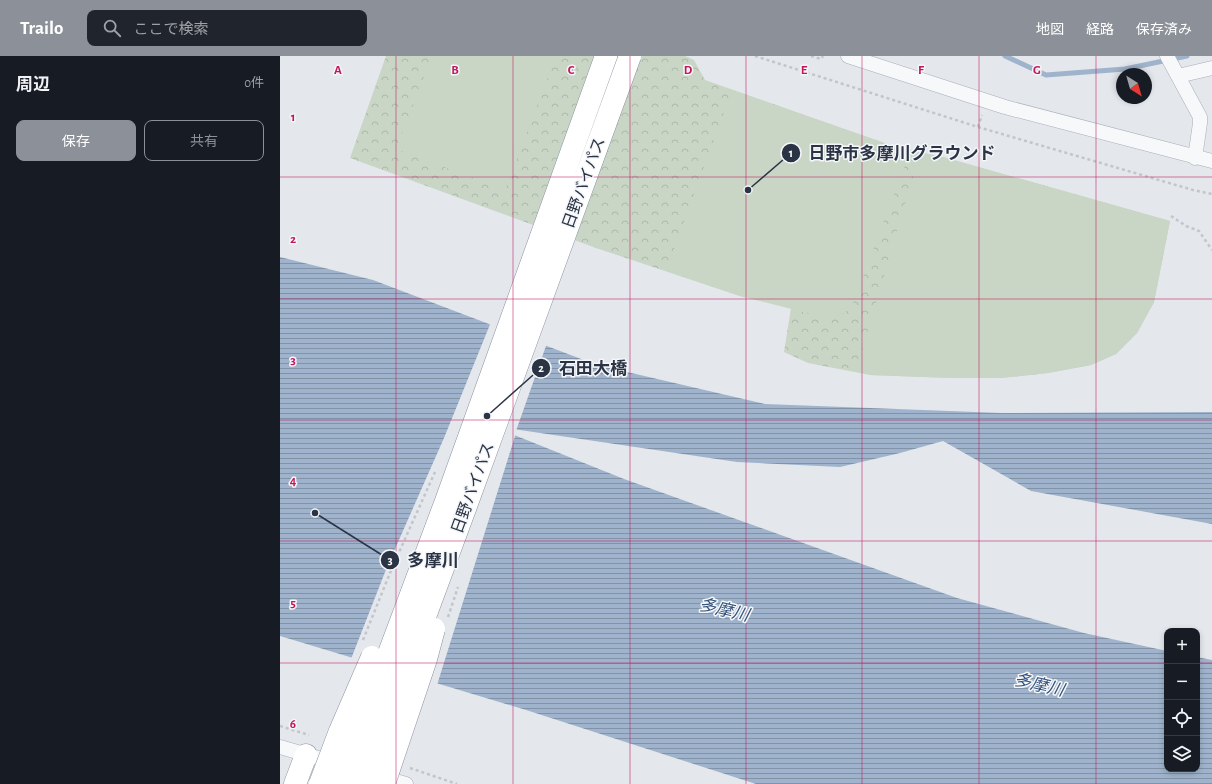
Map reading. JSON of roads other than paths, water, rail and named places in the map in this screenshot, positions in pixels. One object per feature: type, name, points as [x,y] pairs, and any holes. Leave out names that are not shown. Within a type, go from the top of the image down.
[{"type":"highway","name":"日野バイパス","points":[[363,784],[606,56]]},
{"type":"highway","name":"日野バイパス","points":[[340,784],[456,504],[630,56]]},
{"type":"highway","points":[[320,784],[340,731],[377,645],[456,504]]},
{"type":"highway","points":[[384,784],[426,659],[456,504]]},
{"type":"highway","points":[[295,784],[306,754]]},
{"type":"street","points":[[848,56],[1005,107],[1195,158],[1212,161]]},
{"type":"street","points":[[1167,56],[1200,117],[1195,158]]},
{"type":"street","points":[[1177,74],[1212,68]]},
{"type":"street","points":[[280,747],[406,784]]},
{"type":"water","points":[[280,257],[373,280],[597,365],[765,404],[1002,413],[1212,412],[1212,524],[1031,491],[943,441],[840,467],[737,462],[492,426],[624,479],[957,598],[1084,633],[1164,650],[1164,772],[1200,772],[1200,658],[1212,660],[1212,784],[756,784],[526,710],[280,636]]},
{"type":"waterway","points":[[1005,56],[1046,75],[1125,69],[1187,56]]},
{"type":"place","name":"日野市多摩川グラウンド","points":[[748,190]]},
{"type":"place","name":"石田大橋","points":[[487,416]]},
{"type":"place","name":"多摩川","points":[[315,513]]}]
